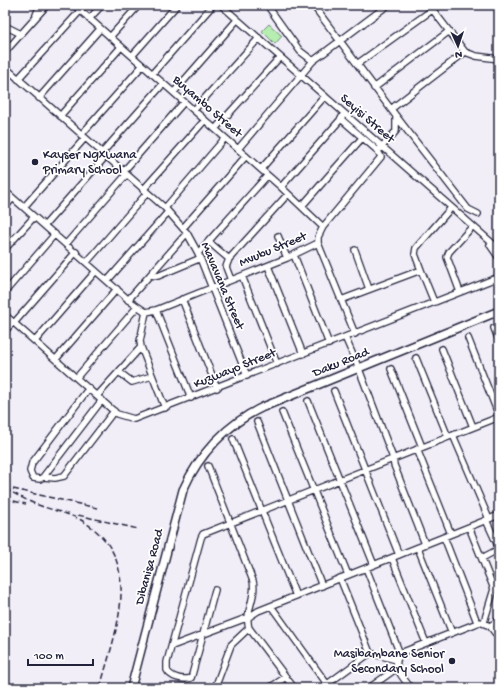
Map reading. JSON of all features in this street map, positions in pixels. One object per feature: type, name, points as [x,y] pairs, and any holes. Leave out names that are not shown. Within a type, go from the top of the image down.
[{"type":"main road","name":"Daku Road","points":[[203,456],[227,430],[249,414],[499,310]]},
{"type":"main road","name":"Dibanisa Road","points":[[131,688],[181,496],[191,474],[203,456]]},
{"type":"street","points":[[33,20],[40,5]]},
{"type":"street","points":[[5,52],[47,5]]},
{"type":"street","name":"Buyambo Street","points":[[74,5],[261,169],[323,227]]},
{"type":"street","points":[[89,19],[102,5]]},
{"type":"street","points":[[110,37],[139,5]]},
{"type":"street","points":[[132,56],[177,5]]},
{"type":"street","points":[[152,74],[213,5]]},
{"type":"street","name":"Seyisi Street","points":[[221,5],[344,113],[380,149],[451,208],[484,238],[499,249]]},
{"type":"street","points":[[266,5],[300,51],[313,61]]},
{"type":"street","points":[[313,5],[374,88],[409,131],[468,209],[478,214]]},
{"type":"street","points":[[238,149],[302,76],[313,61],[339,40],[388,5]]},
{"type":"street","points":[[357,64],[431,8],[448,32],[465,52],[476,56],[499,59]]},
{"type":"street","points":[[18,79],[80,11]]},
{"type":"street","points":[[174,92],[238,20]]},
{"type":"street","points":[[5,26],[21,34]]},
{"type":"street","points":[[39,98],[100,29]]},
{"type":"street","points":[[374,88],[448,32]]},
{"type":"street","points":[[194,110],[259,38]]},
{"type":"street","points":[[60,116],[121,47]]},
{"type":"street","points":[[391,109],[465,52]]},
{"type":"street","points":[[215,128],[280,57]]},
{"type":"street","points":[[24,207],[142,66]]},
{"type":"street","name":"Mavavana Street","points":[[5,68],[166,210],[185,231],[200,256],[247,376]]},
{"type":"street","points":[[45,225],[163,84]]},
{"type":"street","points":[[261,169],[325,96]]},
{"type":"street","points":[[66,244],[184,102]]},
{"type":"street","points":[[281,187],[341,119],[344,113]]},
{"type":"street","points":[[341,119],[362,138],[380,149],[396,130],[396,116]]},
{"type":"street","points":[[87,262],[205,120]]},
{"type":"street","points":[[108,280],[225,138]]},
{"type":"street","points":[[302,206],[362,138]]},
{"type":"street","name":"Mvubu Street","points":[[146,312],[156,310],[268,266],[318,243],[318,237],[323,227],[381,157],[380,149]]},
{"type":"street","points":[[128,300],[246,156]]},
{"type":"street","points":[[150,275],[158,276],[200,256],[209,242],[267,176]]},
{"type":"street","points":[[5,191],[108,280],[128,300],[146,312],[140,341],[141,348],[165,408]]},
{"type":"street","points":[[231,280],[226,267],[229,259],[288,194]]},
{"type":"street","points":[[5,207],[13,198]]},
{"type":"street","points":[[434,302],[415,254],[416,248],[451,208]]},
{"type":"street","points":[[5,249],[34,217]]},
{"type":"street","points":[[460,292],[447,257],[472,227]]},
{"type":"street","points":[[5,292],[56,234]]},
{"type":"street","points":[[278,236],[287,258]]},
{"type":"street","points":[[484,238],[499,258]]},
{"type":"street","points":[[209,242],[229,259]]},
{"type":"street","points":[[318,243],[355,334]]},
{"type":"street","points":[[491,243],[499,244]]},
{"type":"street","points":[[355,250],[369,289]]},
{"type":"street","points":[[5,332],[76,252]]},
{"type":"street","points":[[294,255],[329,344]]},
{"type":"street","points":[[268,266],[303,354]]},
{"type":"street","points":[[341,300],[421,270]]},
{"type":"street","points":[[35,341],[96,271]]},
{"type":"street","points":[[242,276],[277,364]]},
{"type":"street","name":"Kuzwayo Street","points":[[5,315],[114,411],[124,418],[134,419],[217,388],[499,277]]},
{"type":"street","points":[[56,359],[116,289]]},
{"type":"street","points":[[182,299],[217,388]]},
{"type":"street","points":[[77,378],[137,307]]},
{"type":"street","points":[[156,310],[191,398]]},
{"type":"street","points":[[494,328],[499,341]]},
{"type":"street","points":[[345,337],[359,369],[425,544]]},
{"type":"street","points":[[215,590],[192,676],[188,679],[171,675],[166,667],[202,536],[499,416],[468,338]]},
{"type":"street","points":[[43,477],[119,372],[141,348]]},
{"type":"street","points":[[442,349],[473,427]]},
{"type":"street","points":[[416,358],[488,520],[499,549],[482,558]]},
{"type":"street","points":[[391,369],[451,534]]},
{"type":"street","points":[[119,372],[132,382],[152,376]]},
{"type":"street","points":[[89,388],[31,465],[30,471],[33,478],[58,478],[64,476],[114,411]]},
{"type":"street","points":[[334,391],[400,555]]},
{"type":"street","points":[[308,401],[374,565]]},
{"type":"street","points":[[282,412],[348,575]]},
{"type":"street","points":[[257,422],[322,586]]},
{"type":"street","points":[[234,439],[296,596]]},
{"type":"street","points":[[208,466],[254,584],[253,599],[249,617],[249,628],[294,688]]},
{"type":"street","points":[[172,646],[249,617],[258,611],[499,515]]},
{"type":"street","points":[[469,527],[496,587],[484,622]]},
{"type":"street","points":[[444,537],[477,622]]},
{"type":"street","points":[[418,548],[452,633]]},
{"type":"street","points":[[392,558],[426,643]]},
{"type":"street","points":[[366,568],[400,654]]},
{"type":"street","points":[[340,578],[370,653]]},
{"type":"street","points":[[271,606],[324,686],[370,653]]},
{"type":"street","points":[[490,626],[499,620]]},
{"type":"street","points":[[411,688],[397,668],[397,660],[400,654],[477,622],[484,622],[490,626],[499,638]]},
{"type":"street","points":[[217,687],[231,645],[249,628]]},
{"type":"street","points":[[370,653],[397,660]]},
{"type":"street","points":[[369,688],[397,668]]},
{"type":"street","points":[[270,688],[286,677]]},
{"type":"green space","points":[[269,24],[282,36],[275,44],[262,31]]},
{"type":"railway","points":[[5,489],[43,507],[65,513],[81,520],[101,536],[114,555],[120,575],[121,597],[113,643],[100,688]]},
{"type":"railway","points":[[13,489],[97,508]]},
{"type":"railway","points":[[5,499],[26,504]]},
{"type":"railway","points":[[78,515],[138,529]]},
{"type":"place","name":"Kayser Ngxwana Primary School","points":[[35,162]]},
{"type":"place","name":"Masibambane Senior Secondary School","points":[[452,661]]}]
